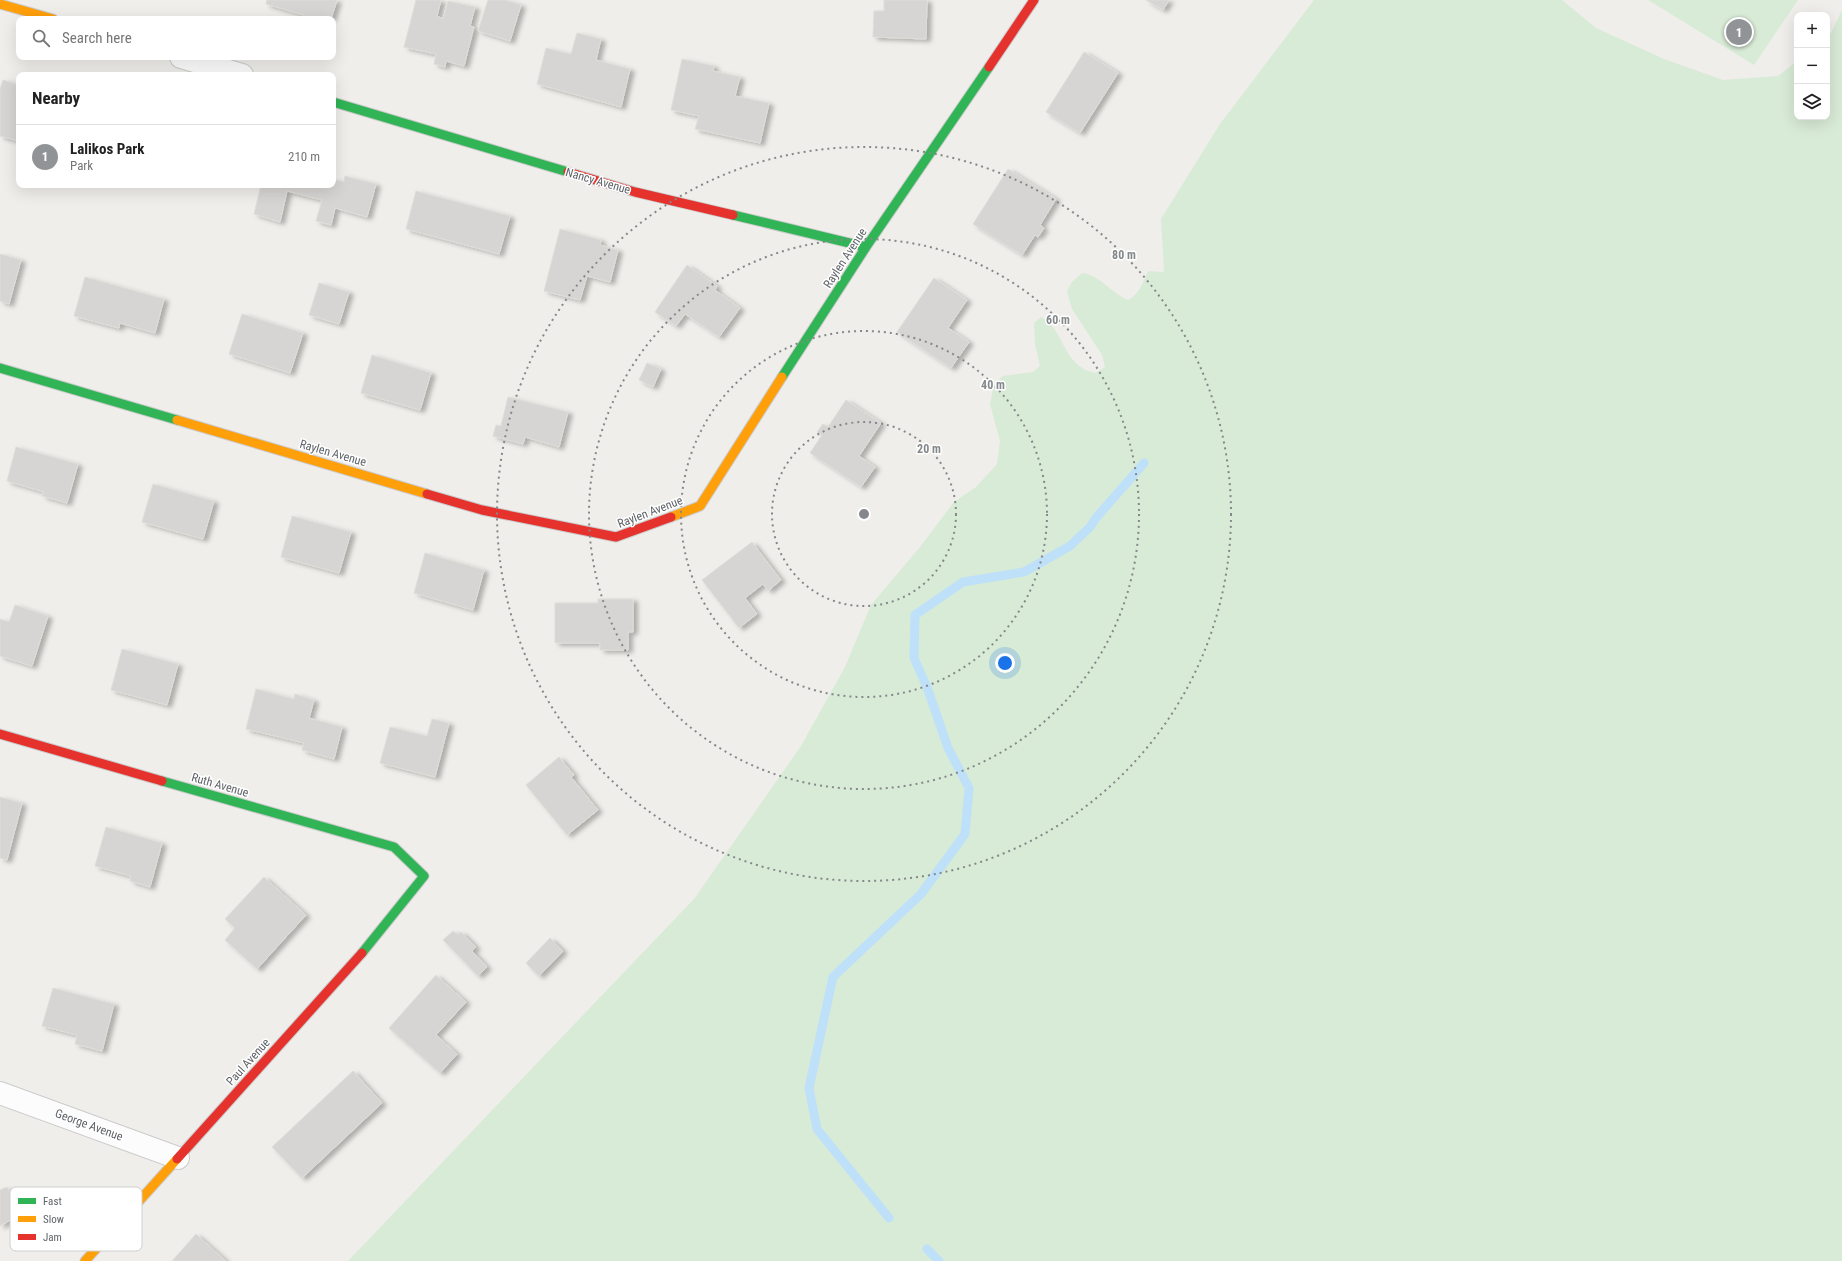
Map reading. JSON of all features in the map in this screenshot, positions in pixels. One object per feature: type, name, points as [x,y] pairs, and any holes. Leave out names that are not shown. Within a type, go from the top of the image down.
[{"type":"street","name":"Raylen Avenue","points":[[0,368],[482,510],[616,537],[700,506],[866,247],[1034,0]]},
{"type":"street","points":[[0,4],[42,16]]},
{"type":"street","points":[[192,60],[232,72]]},
{"type":"street","name":"Nancy Avenue","points":[[336,103],[634,192],[866,247]]},
{"type":"street","name":"Ruth Avenue","points":[[0,734],[394,847],[424,876]]},
{"type":"street","name":"Paul Avenue","points":[[142,1198],[358,958],[424,876]]},
{"type":"street","name":"George Avenue","points":[[0,1094],[178,1158]]},
{"type":"street","name":"Paul Avenue","points":[[86,1261],[95,1251]]},
{"type":"green space","points":[[1314,0],[1562,0],[1596,28],[1664,59],[1723,80],[1778,76],[1794,63],[1794,120],[1830,120],[1830,35],[1842,10],[1842,1261],[348,1261],[694,899],[801,746],[845,667],[871,605],[920,547],[954,502],[976,487],[997,464],[1000,441],[990,404],[994,384],[1003,376],[1033,372],[1040,366],[1035,344],[1034,323],[1041,317],[1049,323],[1070,356],[1077,364],[1085,369],[1096,373],[1105,367],[1102,355],[1072,309],[1067,291],[1072,282],[1082,273],[1094,277],[1128,300],[1138,291],[1148,271],[1164,272],[1161,219],[1220,124]]},
{"type":"green space","points":[[1648,0],[1798,0],[1754,65]]},
{"type":"building","points":[[267,0],[337,0],[332,16],[304,16],[266,4]]},
{"type":"building","points":[[416,0],[441,0],[437,16],[443,19],[448,1],[475,7],[470,26],[474,27],[464,66],[446,61],[445,67],[434,64],[436,54],[404,47]]},
{"type":"building","points":[[488,0],[505,0],[521,5],[510,41],[478,31]]},
{"type":"building","points":[[884,0],[927,0],[926,39],[873,37],[874,11],[884,11]]},
{"type":"building","points":[[1146,0],[1169,0],[1163,10]]},
{"type":"building","points":[[577,33],[601,39],[596,60],[630,69],[621,107],[537,84],[546,48],[571,54]]},
{"type":"building","points":[[1084,52],[1118,73],[1080,133],[1046,112]]},
{"type":"building","points":[[682,59],[714,66],[713,71],[740,77],[735,96],[769,103],[760,143],[695,129],[699,116],[671,110]]},
{"type":"building","points":[[3,80],[16,84],[16,140],[0,136],[0,89]]},
{"type":"building","points":[[1008,169],[1056,199],[1040,225],[1044,228],[1038,237],[1035,235],[1022,255],[973,224]]},
{"type":"building","points":[[345,176],[376,184],[367,217],[335,208],[331,225],[316,221],[322,200],[287,191],[280,222],[254,214],[260,188],[336,188],[336,180],[344,182]]},
{"type":"building","points":[[416,191],[510,216],[499,254],[406,229]]},
{"type":"building","points":[[560,229],[601,240],[600,245],[618,250],[610,282],[587,276],[580,300],[544,291]]},
{"type":"building","points":[[0,254],[21,260],[9,304],[0,301]]},
{"type":"building","points":[[687,265],[717,286],[715,290],[740,308],[719,337],[685,314],[676,326],[655,312]]},
{"type":"building","points":[[85,277],[164,299],[155,333],[120,323],[119,328],[74,316]]},
{"type":"building","points":[[934,278],[967,300],[948,328],[969,342],[951,368],[897,332]]},
{"type":"building","points":[[319,283],[349,292],[339,324],[309,315]]},
{"type":"building","points":[[242,314],[303,333],[290,373],[229,354]]},
{"type":"building","points":[[372,355],[431,373],[420,410],[361,393]]},
{"type":"building","points":[[647,363],[661,369],[653,387],[639,380]]},
{"type":"building","points":[[508,397],[568,412],[559,447],[525,437],[523,444],[493,436],[496,425],[501,426]]},
{"type":"building","points":[[846,400],[881,423],[859,456],[875,467],[861,487],[810,453],[822,435],[817,432],[823,424],[828,427]]},
{"type":"building","points":[[16,447],[78,464],[67,503],[42,496],[44,492],[7,481]]},
{"type":"building","points":[[153,484],[214,501],[203,539],[142,522]]},
{"type":"building","points":[[292,516],[351,532],[339,573],[281,557]]},
{"type":"building","points":[[752,542],[781,580],[768,591],[763,584],[745,598],[757,614],[739,628],[702,580]]},
{"type":"building","points":[[425,553],[484,570],[473,610],[414,593]]},
{"type":"building","points":[[598,599],[633,599],[633,632],[628,632],[628,650],[600,650],[600,643],[555,643],[555,603],[598,603]]},
{"type":"building","points":[[15,605],[48,616],[32,666],[0,656],[0,619],[9,622]]},
{"type":"building","points":[[122,649],[178,664],[167,705],[111,690]]},
{"type":"building","points":[[256,689],[294,699],[295,694],[314,700],[309,718],[342,727],[334,759],[302,750],[304,743],[246,729]]},
{"type":"building","points":[[432,719],[449,723],[435,777],[380,763],[390,727],[427,736]]},
{"type":"building","points":[[559,757],[574,775],[571,777],[598,810],[567,835],[526,785]]},
{"type":"building","points":[[0,797],[22,803],[7,860],[0,858]]},
{"type":"building","points":[[106,827],[162,843],[150,887],[130,881],[131,876],[95,866]]},
{"type":"building","points":[[264,877],[306,915],[257,969],[225,940],[235,928],[225,919]]},
{"type":"building","points":[[453,931],[458,935],[461,932],[476,947],[472,951],[487,967],[478,976],[443,940]]},
{"type":"building","points":[[550,938],[563,951],[539,976],[526,963]]},
{"type":"building","points":[[436,975],[466,1002],[436,1035],[457,1054],[440,1073],[389,1028]]},
{"type":"building","points":[[53,988],[114,1004],[102,1051],[75,1044],[77,1035],[42,1026]]},
{"type":"building","points":[[353,1071],[382,1103],[302,1178],[272,1147]]},
{"type":"building","points":[[7,1187],[10,1192],[10,1220],[0,1226],[0,1190]]},
{"type":"building","points":[[196,1234],[226,1261],[172,1261]]},
{"type":"waterway","points":[[889,1218],[817,1129],[809,1088],[833,977],[921,894],[965,834],[969,788],[948,748],[927,687],[914,658],[915,615],[963,582],[1024,572],[1070,546],[1090,527],[1096,518],[1144,463]]},
{"type":"waterway","points":[[927,1249],[939,1261]]},
{"type":"traffic: fast","points":[[782,377],[866,247],[989,67]]},
{"type":"traffic: fast","points":[[336,103],[568,172]]},
{"type":"traffic: fast","points":[[733,215],[866,247]]},
{"type":"traffic: fast","points":[[0,368],[177,420]]},
{"type":"traffic: fast","points":[[162,781],[394,847],[424,876],[362,953]]},
{"type":"traffic: slow","points":[[0,4],[42,16]]},
{"type":"traffic: slow","points":[[671,517],[700,506],[782,377]]},
{"type":"traffic: slow","points":[[177,420],[427,494]]},
{"type":"traffic: slow","points":[[142,1198],[177,1159]]},
{"type":"traffic: slow","points":[[85,1261],[94,1251]]},
{"type":"traffic: jam","points":[[989,67],[1034,0]]},
{"type":"traffic: jam","points":[[568,172],[635,192],[733,215]]},
{"type":"traffic: jam","points":[[427,494],[482,510],[616,537],[671,517]]},
{"type":"traffic: jam","points":[[0,734],[162,781]]},
{"type":"traffic: jam","points":[[177,1159],[362,953]]},
{"type":"place","name":"Lalikos Park","points":[[1739,32]]}]
